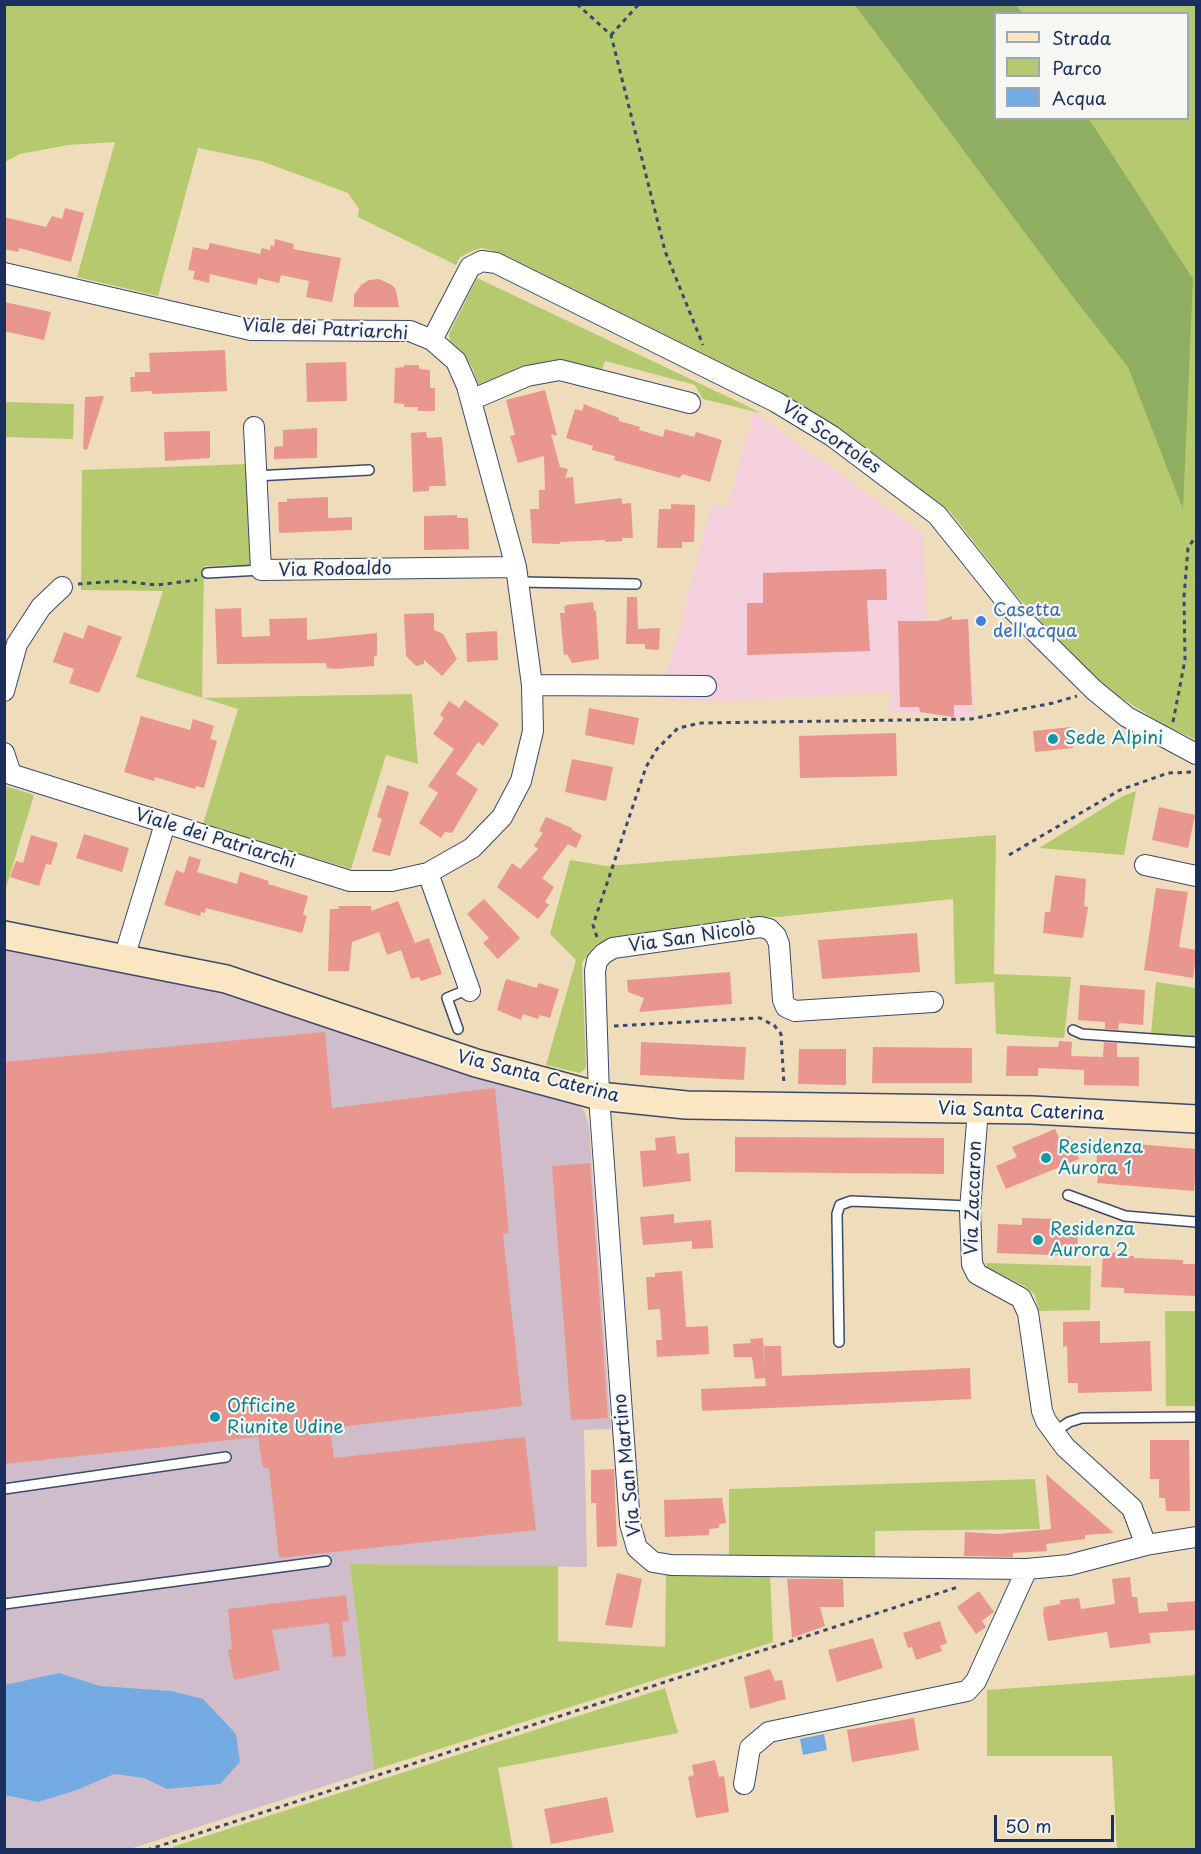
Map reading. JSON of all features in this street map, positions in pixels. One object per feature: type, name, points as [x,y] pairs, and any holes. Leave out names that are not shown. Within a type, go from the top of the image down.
[{"type":"street","name":"Via Scortoles","points":[[432,340],[470,267],[482,261],[496,263],[776,402],[832,436],[937,515],[1013,610],[1094,690],[1127,717],[1171,738],[1197,754]]},
{"type":"street","name":"Viale dei Patriarchi","points":[[4,273],[251,330],[410,331],[432,340],[456,361],[471,400],[518,575],[532,685],[533,731],[521,781],[502,817],[472,848],[428,873],[392,881],[350,881],[8,773]]},
{"type":"street","points":[[471,400],[527,376],[560,370],[690,403]]},
{"type":"street","name":"Via Rodoaldo","points":[[255,427],[255,476],[261,570],[518,575]]},
{"type":"street","points":[[4,691],[17,644],[41,607],[62,587]]},
{"type":"street","points":[[532,685],[706,686]]},
{"type":"street","points":[[4,753],[8,773]]},
{"type":"street","points":[[124,958],[165,824]]},
{"type":"street","points":[[1145,866],[1197,876]]},
{"type":"street","points":[[428,873],[469,990]]},
{"type":"street","name":"Via San Nicolò","points":[[599,1096],[595,971],[603,954],[613,948],[760,927],[769,929],[776,936],[779,944],[783,1000],[786,1007]]},
{"type":"street","name":"Via Santa Caterina","points":[[4,935],[226,979],[476,1064],[599,1096],[686,1105],[978,1109],[1197,1119]]},
{"type":"street","points":[[786,1007],[805,1012],[933,1002]]},
{"type":"street","name":"Via San Martino","points":[[599,1096],[630,1524],[637,1548],[653,1562],[1027,1569],[1069,1565],[1146,1545],[1197,1537]]},
{"type":"street","name":"Via Zaccaron","points":[[978,1109],[970,1206],[972,1264],[977,1274],[1021,1298],[1028,1313],[1042,1411],[1053,1433],[1132,1508],[1146,1545]]},
{"type":"street","points":[[744,1784],[750,1748],[769,1732],[967,1691],[976,1681],[1027,1569]]},
{"type":"lane","points":[[255,476],[369,471]]},
{"type":"lane","points":[[207,573],[261,570]]},
{"type":"lane","points":[[518,575],[636,584]]},
{"type":"lane","points":[[458,1029],[447,998],[469,990]]},
{"type":"lane","points":[[1072,1030],[1082,1034],[1197,1042]]},
{"type":"lane","points":[[1068,1195],[1125,1215],[1197,1222]]},
{"type":"lane","points":[[839,1342],[837,1214],[840,1205],[851,1201],[970,1206]]},
{"type":"lane","points":[[1053,1433],[1070,1422],[1082,1418],[1197,1417]]},
{"type":"lane","points":[[4,1488],[226,1457]]},
{"type":"lane","points":[[4,1604],[326,1561]]},
{"type":"path","points":[[577,4],[611,35],[665,251],[704,348],[704,365]]},
{"type":"path","points":[[611,35],[639,4]]},
{"type":"path","points":[[1171,738],[1185,660],[1184,597],[1188,548],[1197,536]]},
{"type":"path","points":[[62,587],[119,581],[173,584],[199,580],[207,573]]},
{"type":"path","points":[[613,948],[600,940],[593,926],[646,767],[657,749],[678,728],[701,723],[971,718],[1053,703],[1094,690]]},
{"type":"path","points":[[1009,855],[1120,790],[1168,773],[1197,771]]},
{"type":"path","points":[[773,1025],[786,1007]]},
{"type":"path","points":[[597,1027],[760,1018],[773,1025],[781,1034],[786,1107]]},
{"type":"path","points":[[147,1850],[969,1584],[977,1568]]},
{"type":"shaded area","points":[[754,412],[923,534],[926,620],[969,618],[970,684],[974,684],[974,716],[952,717],[928,713],[889,712],[889,692],[733,701],[660,700],[712,504],[727,508]]},
{"type":"shaded area","points":[[4,945],[228,990],[493,1083],[570,1099],[584,1110],[589,1126],[611,1429],[584,1430],[587,1567],[350,1564],[374,1770],[130,1849],[5,1849]]},
{"type":"green space","points":[[5,5],[1196,5],[1196,740],[1164,725],[1099,684],[1014,593],[951,513],[881,459],[796,402],[491,250],[481,248],[470,252],[460,257],[456,265],[358,217],[359,209],[348,193],[261,161],[198,148],[158,296],[77,277],[115,142],[68,145],[20,154],[5,162]]},
{"type":"green space","points":[[855,5],[1016,5],[1021,12],[994,12],[994,120],[1090,120],[1193,279],[1183,509],[1128,367]]},
{"type":"green space","points":[[477,278],[760,413],[703,399],[695,385],[605,361],[601,372],[569,362],[556,364],[480,389],[472,367],[461,351],[450,342],[449,334]]},
{"type":"green space","points":[[5,402],[74,404],[73,439],[5,437]]},
{"type":"green space","points":[[248,464],[253,565],[204,566],[202,698],[136,677],[163,591],[81,590],[82,470]]},
{"type":"green space","points":[[412,694],[418,764],[386,755],[351,869],[203,824],[238,709],[203,698]]},
{"type":"green space","points":[[4,786],[34,795],[5,891]]},
{"type":"green space","points":[[1136,791],[1124,855],[1039,848],[1123,796]]},
{"type":"green space","points":[[996,835],[994,974],[1071,977],[1064,1038],[996,1034],[994,982],[955,984],[953,899],[778,917],[751,917],[611,939],[595,945],[582,963],[586,1068],[580,1073],[546,1065],[576,960],[550,934],[570,860],[607,866]]},
{"type":"green space","points":[[1156,982],[1196,988],[1196,1037],[1151,1034]]},
{"type":"green space","points":[[986,1263],[1091,1266],[1090,1310],[1039,1311],[1035,1295],[1025,1286],[987,1268]]},
{"type":"green space","points":[[1165,1311],[1196,1311],[1196,1406],[1166,1406]]},
{"type":"green space","points":[[1035,1479],[1040,1529],[875,1531],[875,1561],[729,1558],[729,1489]]},
{"type":"green space","points":[[350,1564],[558,1566],[558,1641],[665,1647],[666,1572],[770,1572],[773,1642],[374,1770]]},
{"type":"green space","points":[[1196,1675],[1196,1849],[1117,1849],[1112,1756],[987,1756],[987,1690]]},
{"type":"green space","points":[[665,1688],[678,1733],[498,1768],[513,1849],[181,1850],[172,1847]]},
{"type":"water","points":[[59,1673],[100,1686],[171,1691],[203,1699],[236,1734],[240,1762],[220,1784],[167,1789],[144,1778],[114,1774],[77,1790],[38,1802],[5,1795],[5,1685]]},
{"type":"water","points":[[824,1734],[827,1750],[803,1755],[800,1739]]},
{"type":"building","points":[[65,208],[84,213],[71,262],[19,248],[18,252],[4,249],[4,217],[46,227],[52,216],[62,219]]},
{"type":"building","points":[[275,239],[294,244],[293,249],[341,258],[332,302],[306,297],[309,281],[281,275],[279,283],[258,278],[257,285],[210,274],[209,283],[193,279],[195,271],[188,270],[193,247],[208,250],[210,243],[260,254],[262,248],[270,250],[271,245],[274,246]]},
{"type":"building","points":[[379,279],[392,285],[396,290],[399,307],[354,307],[354,295],[361,285],[369,280]]},
{"type":"building","points":[[4,302],[51,312],[44,340],[4,331]]},
{"type":"building","points":[[225,350],[227,391],[152,394],[152,391],[131,392],[130,377],[135,377],[135,372],[150,372],[149,353]]},
{"type":"building","points":[[346,362],[347,401],[307,402],[306,363]]},
{"type":"building","points":[[404,365],[419,365],[419,369],[430,370],[430,388],[435,388],[435,411],[418,411],[418,407],[404,407],[404,404],[394,403],[395,368],[404,367]]},
{"type":"building","points":[[545,390],[557,436],[551,434],[560,467],[568,469],[565,478],[573,477],[575,504],[622,498],[622,504],[631,503],[633,538],[605,542],[605,540],[560,542],[560,544],[532,543],[530,509],[539,509],[539,490],[545,490],[544,456],[518,463],[510,436],[515,435],[506,400]]},
{"type":"building","points":[[104,396],[87,450],[83,449],[85,397]]},
{"type":"building","points":[[584,404],[619,418],[619,421],[640,427],[639,430],[663,437],[665,429],[694,437],[696,432],[722,440],[710,482],[682,474],[680,478],[614,460],[615,456],[592,450],[593,446],[566,438],[575,409],[582,411]]},
{"type":"building","points":[[317,428],[317,458],[274,459],[274,447],[283,446],[283,430]]},
{"type":"building","points":[[210,431],[210,458],[165,461],[164,432]]},
{"type":"building","points":[[426,432],[427,438],[442,437],[446,486],[429,486],[429,491],[413,492],[411,433]]},
{"type":"building","points":[[328,497],[328,518],[352,517],[352,530],[279,533],[278,502],[287,502],[287,499]]},
{"type":"building","points":[[671,504],[695,505],[694,542],[682,542],[682,548],[657,548],[659,509],[671,509]]},
{"type":"building","points":[[457,515],[457,518],[468,518],[469,549],[424,550],[424,516]]},
{"type":"building","points":[[886,569],[887,600],[867,600],[870,651],[747,655],[747,603],[763,603],[763,573]]},
{"type":"building","points":[[627,597],[637,597],[638,629],[660,628],[659,650],[645,649],[645,644],[626,644]]},
{"type":"building","points":[[593,602],[594,611],[596,611],[599,659],[572,663],[567,654],[564,655],[560,613],[565,613],[564,607],[567,605]]},
{"type":"building","points":[[241,608],[242,637],[270,636],[269,619],[307,618],[307,640],[377,633],[377,655],[374,657],[374,666],[336,669],[327,668],[326,663],[217,664],[215,609]]},
{"type":"building","points":[[434,613],[434,630],[443,634],[457,659],[442,676],[424,660],[424,664],[416,666],[406,656],[404,614]]},
{"type":"building","points":[[952,616],[952,620],[968,619],[972,705],[954,705],[954,717],[920,712],[919,707],[900,707],[898,621],[937,621]]},
{"type":"building","points":[[88,625],[122,637],[99,693],[69,683],[74,669],[53,662],[64,632],[83,639]]},
{"type":"building","points":[[497,631],[498,660],[467,662],[466,633]]},
{"type":"building","points":[[465,700],[499,724],[483,746],[478,742],[456,774],[478,789],[452,833],[445,832],[441,838],[419,823],[438,793],[428,786],[454,749],[433,734],[444,718],[440,715],[449,701],[459,708]]},
{"type":"building","points":[[589,708],[639,718],[634,745],[585,735]]},
{"type":"building","points":[[141,716],[190,730],[193,719],[214,726],[210,739],[217,741],[204,788],[196,786],[195,789],[155,777],[154,781],[124,772]]},
{"type":"building","name":"Sede Alpini","points":[[1071,727],[1073,748],[1035,752],[1033,731]]},
{"type":"building","points":[[896,733],[897,776],[800,778],[799,736]]},
{"type":"building","points":[[572,759],[613,767],[606,801],[565,792]]},
{"type":"building","points":[[387,785],[409,792],[390,856],[372,851],[382,819],[377,817]]},
{"type":"building","points":[[1159,807],[1195,815],[1188,848],[1152,840]]},
{"type":"building","points":[[546,817],[582,835],[576,848],[568,844],[542,878],[554,887],[545,902],[549,905],[538,919],[497,887],[512,863],[520,869],[538,849],[534,846],[543,833],[539,831]]},
{"type":"building","points":[[84,834],[129,848],[122,872],[76,858]]},
{"type":"building","points":[[31,835],[58,843],[51,865],[46,864],[39,886],[10,877],[16,861],[23,863]]},
{"type":"building","points":[[189,856],[201,860],[197,872],[237,884],[240,872],[269,881],[268,884],[308,896],[303,914],[307,916],[302,933],[206,908],[205,913],[201,912],[200,916],[164,905],[176,870],[184,873]]},
{"type":"building","points":[[1055,875],[1086,879],[1084,906],[1088,907],[1083,938],[1043,933],[1045,912],[1050,912]]},
{"type":"building","points":[[1156,888],[1188,892],[1179,947],[1197,950],[1193,978],[1144,970]]},
{"type":"building","points":[[484,899],[520,938],[498,959],[483,943],[489,938],[467,914]]},
{"type":"building","points":[[398,901],[415,943],[429,938],[442,974],[421,981],[419,977],[411,979],[401,950],[387,955],[379,932],[352,942],[349,971],[328,971],[330,909],[339,909],[338,906],[371,906],[371,911]]},
{"type":"building","points":[[917,933],[920,972],[822,979],[818,940]]},
{"type":"building","points":[[730,972],[732,1004],[639,1012],[644,998],[628,992],[627,980]]},
{"type":"building","points":[[506,979],[537,988],[538,983],[559,989],[550,1018],[540,1015],[538,1019],[523,1014],[521,1020],[497,1010]]},
{"type":"building","points":[[1080,985],[1145,990],[1143,1025],[1119,1023],[1118,1030],[1105,1029],[1105,1022],[1078,1020]]},
{"type":"building","points":[[325,1032],[332,1108],[495,1088],[509,1233],[503,1234],[522,1406],[330,1428],[334,1458],[525,1437],[536,1530],[279,1558],[269,1468],[263,1468],[258,1437],[4,1464],[4,1062]]},
{"type":"building","points":[[1059,1041],[1072,1042],[1071,1056],[1103,1057],[1104,1042],[1117,1043],[1117,1057],[1139,1057],[1139,1086],[1084,1085],[1084,1070],[1038,1068],[1038,1076],[1006,1076],[1007,1046],[1058,1047]]},
{"type":"building","points":[[641,1042],[746,1047],[744,1080],[640,1075]]},
{"type":"building","points":[[873,1047],[972,1048],[972,1083],[872,1083]]},
{"type":"building","points":[[799,1049],[846,1049],[846,1085],[798,1084]]},
{"type":"building","name":"Residenza Aurora 1","points":[[1055,1129],[1060,1140],[1069,1136],[1079,1159],[1006,1189],[996,1166],[1017,1157],[1012,1147]]},
{"type":"building","points":[[675,1136],[677,1154],[689,1153],[691,1181],[643,1187],[640,1151],[656,1150],[655,1138]]},
{"type":"building","points":[[735,1137],[944,1138],[944,1174],[735,1172]]},
{"type":"building","points":[[1098,1141],[1197,1149],[1194,1191],[1097,1183]]},
{"type":"building","points":[[590,1163],[608,1418],[571,1420],[552,1166]]},
{"type":"building","points":[[674,1214],[674,1223],[711,1220],[713,1248],[692,1249],[692,1241],[643,1245],[640,1217]]},
{"type":"building","name":"Residenza Aurora 2","points":[[1022,1218],[1055,1219],[1054,1226],[1078,1227],[1077,1256],[997,1253],[998,1224],[1022,1225]]},
{"type":"building","points":[[1103,1252],[1120,1253],[1119,1256],[1134,1256],[1134,1258],[1183,1260],[1183,1264],[1197,1264],[1197,1296],[1124,1293],[1124,1288],[1101,1287]]},
{"type":"building","points":[[682,1271],[686,1327],[708,1326],[709,1354],[657,1357],[656,1340],[662,1340],[660,1309],[648,1310],[646,1277],[655,1277],[655,1273]]},
{"type":"building","points":[[1100,1321],[1100,1343],[1150,1341],[1152,1391],[1078,1393],[1078,1383],[1068,1383],[1067,1346],[1063,1347],[1063,1322]]},
{"type":"building","points":[[763,1338],[765,1373],[764,1346],[781,1346],[782,1376],[970,1368],[971,1399],[702,1411],[701,1389],[766,1386],[765,1378],[755,1379],[752,1357],[734,1357],[733,1344],[751,1343],[750,1339]]},
{"type":"building","points":[[1150,1440],[1189,1440],[1190,1511],[1166,1511],[1165,1498],[1159,1498],[1159,1479],[1150,1479]]},
{"type":"building","points":[[614,1469],[617,1546],[597,1547],[596,1503],[591,1503],[591,1470]]},
{"type":"building","points":[[1046,1474],[1114,1533],[1085,1535],[1085,1539],[1046,1544],[1047,1551],[1013,1553],[1013,1557],[964,1556],[965,1532],[998,1534],[1051,1529]]},
{"type":"building","points":[[722,1498],[726,1523],[719,1524],[719,1528],[709,1529],[709,1535],[665,1537],[664,1500]]},
{"type":"building","points":[[617,1573],[642,1579],[632,1628],[605,1625]]},
{"type":"building","points":[[1130,1577],[1132,1597],[1137,1597],[1139,1613],[1168,1611],[1167,1603],[1197,1601],[1197,1630],[1149,1633],[1151,1643],[1110,1648],[1107,1632],[1048,1641],[1043,1614],[1044,1607],[1060,1604],[1060,1600],[1079,1598],[1081,1609],[1115,1604],[1112,1579]]},
{"type":"building","points":[[787,1579],[843,1579],[844,1607],[820,1607],[825,1626],[792,1638]]},
{"type":"building","points":[[979,1591],[994,1612],[982,1621],[986,1627],[976,1634],[957,1607]]},
{"type":"building","points":[[346,1595],[349,1621],[342,1622],[346,1656],[333,1657],[329,1623],[272,1630],[280,1670],[234,1680],[228,1650],[232,1649],[228,1609]]},
{"type":"building","points":[[940,1621],[947,1643],[940,1646],[942,1651],[916,1660],[912,1647],[908,1648],[903,1633]]},
{"type":"building","points":[[873,1638],[883,1668],[837,1682],[828,1650]]},
{"type":"building","points":[[770,1669],[775,1681],[782,1680],[786,1699],[750,1709],[744,1677]]},
{"type":"building","points":[[914,1718],[919,1750],[852,1762],[847,1730]]},
{"type":"building","points":[[715,1760],[719,1777],[724,1776],[729,1812],[696,1818],[688,1777],[694,1775],[692,1765]]},
{"type":"building","points":[[607,1797],[614,1832],[551,1844],[544,1809]]},
{"type":"place","name":"Casetta dell'acqua","points":[[981,621]]},
{"type":"place","name":"Sede Alpini","points":[[1053,739]]},
{"type":"place","name":"Residenza Aurora 1","points":[[1046,1158]]},
{"type":"place","name":"Residenza Aurora 2","points":[[1038,1240]]},
{"type":"place","name":"Officine Riunite Udine","points":[[215,1417]]}]
